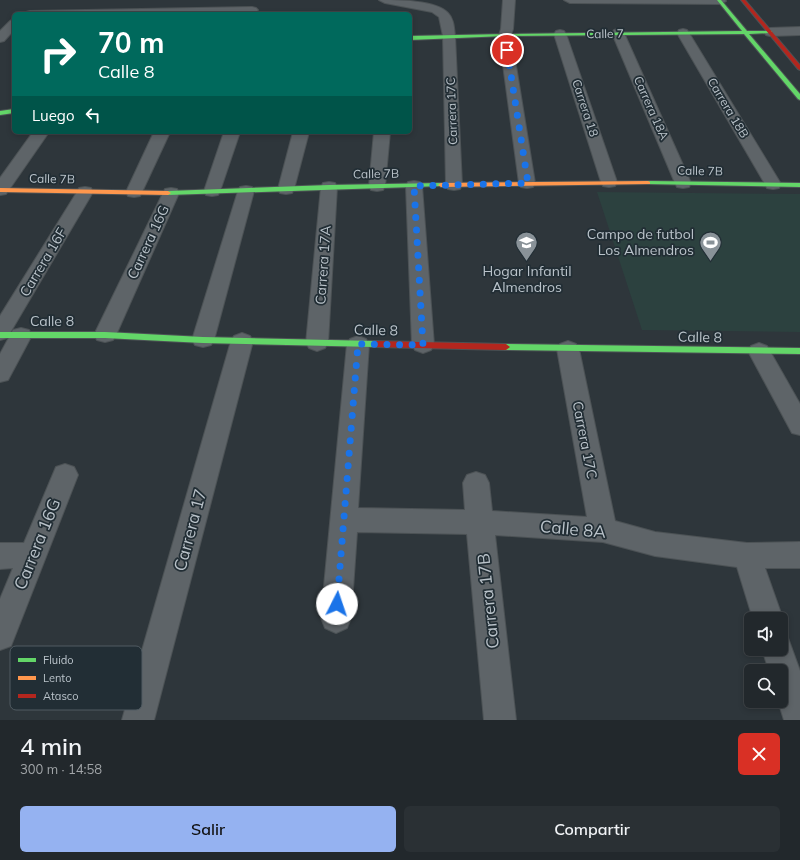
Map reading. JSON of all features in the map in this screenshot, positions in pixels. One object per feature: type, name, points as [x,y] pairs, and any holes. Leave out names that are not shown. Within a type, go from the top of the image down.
[{"type":"street","name":"Carrera 17C","points":[[385,0],[442,12],[446,15],[449,36],[454,185]]},
{"type":"street","points":[[508,0],[507,29],[505,35],[528,183]]},
{"type":"street","points":[[570,0],[719,1],[800,98]]},
{"type":"street","points":[[743,0],[800,68]]},
{"type":"street","points":[[194,12],[253,8]]},
{"type":"street","points":[[30,9],[94,12]]},
{"type":"street","points":[[0,38],[12,25]]},
{"type":"street","name":"Calle 7","points":[[412,38],[560,34],[800,31]]},
{"type":"street","name":"Carrera 18B","points":[[683,33],[773,184]]},
{"type":"street","name":"Carrera 18","points":[[560,34],[609,182]]},
{"type":"street","name":"Carrera 18A","points":[[618,34],[683,182]]},
{"type":"street","points":[[0,113],[12,111]]},
{"type":"street","points":[[0,190],[40,134]]},
{"type":"street","points":[[134,192],[161,134]]},
{"type":"street","points":[[212,191],[231,134]]},
{"type":"street","points":[[286,189],[300,134]]},
{"type":"street","points":[[377,186],[382,134]]},
{"type":"street","name":"Calle 7B","points":[[0,190],[170,193],[329,187],[609,182],[800,185]]},
{"type":"street","points":[[414,186],[423,345]]},
{"type":"street","name":"Carrera 17A","points":[[317,343],[329,187]]},
{"type":"street","points":[[204,340],[246,191]]},
{"type":"street","name":"Carrera 16F","points":[[0,334],[85,192]]},
{"type":"street","name":"Carrera 16G","points":[[105,335],[170,193]]},
{"type":"street","name":"Calle 8","points":[[0,334],[105,335],[204,340],[568,349],[800,351]]},
{"type":"street","points":[[0,374],[21,335]]},
{"type":"street","name":"Carrera 17","points":[[142,705],[242,341]]},
{"type":"street","points":[[336,618],[358,344]]},
{"type":"street","name":"Carrera 17C","points":[[568,349],[603,530]]},
{"type":"street","points":[[759,351],[800,426]]},
{"type":"street","name":"Carrera 16G","points":[[0,635],[65,475]]},
{"type":"street","name":"Carrera 17B","points":[[476,483],[500,720]]},
{"type":"street","name":"Calle 8A","points":[[343,520],[480,522],[603,530],[655,544],[747,556],[800,555]]},
{"type":"street","points":[[0,556],[32,555]]},
{"type":"street","points":[[747,556],[766,612]]},
{"type":"street","points":[[779,656],[800,718]]},
{"type":"street","name":"Carrera 17","points":[[138,720],[141,710]]},
{"type":"green space","name":"Campo de futbol Los Almendros","points":[[597,192],[800,194],[800,332],[642,330]]},
{"type":"traffic: fast","points":[[719,0],[800,98]]},
{"type":"traffic: fast","points":[[412,38],[505,35],[770,32]]},
{"type":"traffic: fast","points":[[0,113],[12,111]]},
{"type":"traffic: fast","points":[[648,183],[800,185]]},
{"type":"traffic: fast","points":[[168,193],[329,187],[441,185]]},
{"type":"traffic: fast","points":[[0,335],[105,335],[203,340],[375,344]]},
{"type":"traffic: fast","points":[[506,347],[800,351]]},
{"type":"traffic: slow","points":[[441,185],[648,183]]},
{"type":"traffic: slow","points":[[0,190],[168,193]]},
{"type":"traffic: jam","points":[[743,0],[800,68]]},
{"type":"traffic: jam","points":[[375,344],[506,347]]},
{"type":"place","name":"Hogar Infantil Almendros","points":[[527,262]]},
{"type":"place","name":"Campo de futbol Los Almendros","points":[[710,262]]},
{"type":"route","points":[[337,604],[358,344],[423,345],[414,186],[528,183],[507,50]]}]
